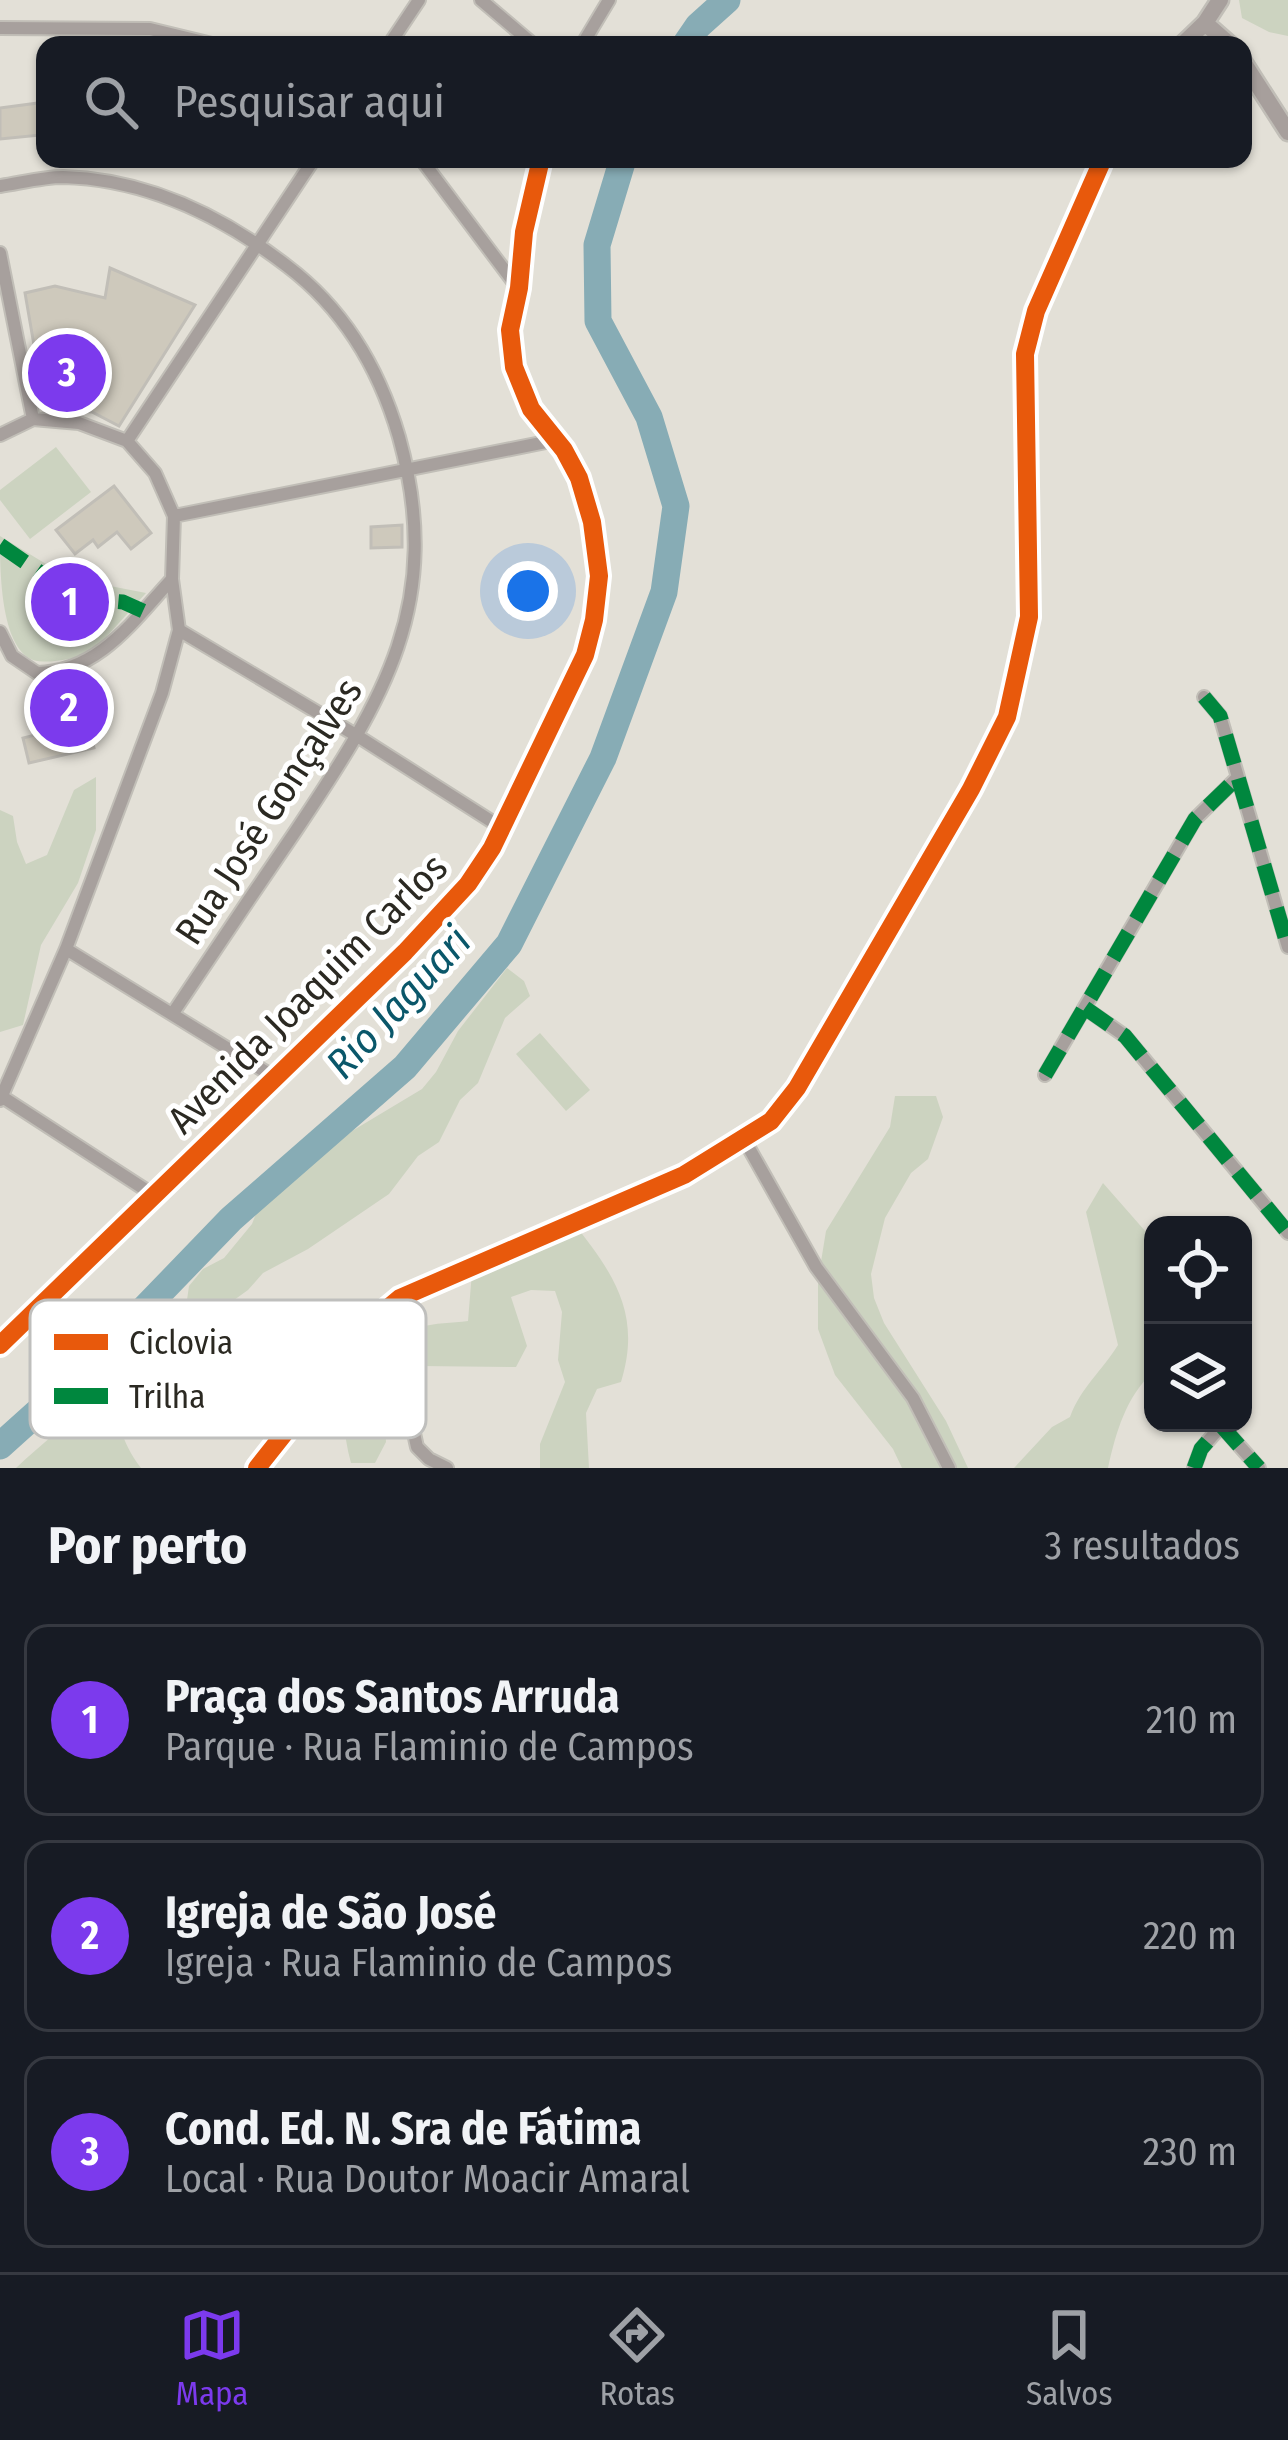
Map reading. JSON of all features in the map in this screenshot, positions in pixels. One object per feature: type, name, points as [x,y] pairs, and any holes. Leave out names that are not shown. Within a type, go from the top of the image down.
[{"type":"street","points":[[395,36],[419,0]]},
{"type":"street","points":[[481,0],[523,36]]},
{"type":"street","points":[[587,36],[609,0]]},
{"type":"street","points":[[1191,36],[1220,0]]},
{"type":"street","points":[[1205,23],[1220,36]]},
{"type":"street","points":[[3,25],[150,29],[179,36]]},
{"type":"street","points":[[1252,76],[1288,132]]},
{"type":"street","points":[[127,441],[308,168]]},
{"type":"street","points":[[428,168],[519,289]]},
{"type":"street","name":"Avenida Joaquim Carlos","points":[[45,1300],[405,952],[468,884],[502,828],[585,655],[599,576],[592,522],[579,478],[531,409],[514,367],[510,330],[539,168]]},
{"type":"street","points":[[402,1300],[433,1282],[684,1175],[771,1121],[796,1088],[971,789],[1007,716],[1029,617],[1025,354],[1036,311],[1099,168]]},
{"type":"street","name":"Rua José Gonçalves","points":[[0,186],[61,177],[136,186],[215,217],[258,243],[311,284],[365,349],[394,419],[408,470],[417,532],[410,610],[388,679],[359,736],[173,1013]]},
{"type":"street","points":[[0,253],[33,419]]},
{"type":"street","points":[[0,435],[33,419],[80,423],[127,441],[155,473],[173,516],[172,579],[179,630],[163,693],[66,950],[1,1098],[152,1194]]},
{"type":"street","points":[[173,516],[556,440]]},
{"type":"street","points":[[0,632],[12,656],[37,674],[69,670],[96,658],[172,579]]},
{"type":"street","points":[[179,630],[359,736],[502,828]]},
{"type":"street","points":[[1204,697],[1220,716],[1288,947]]},
{"type":"street","points":[[1046,1075],[1195,819],[1238,776]]},
{"type":"street","points":[[66,950],[274,1077]]},
{"type":"street","points":[[1084,1008],[1126,1036],[1288,1233]]},
{"type":"street","points":[[745,1141],[817,1267],[913,1397],[949,1468]]},
{"type":"street","name":"Avenida Joaquim Carlos","points":[[0,1345],[30,1315]]},
{"type":"street","points":[[1194,1468],[1214,1432]]},
{"type":"street","points":[[1227,1432],[1259,1468]]},
{"type":"street","points":[[257,1468],[282,1438]]},
{"type":"street","points":[[415,1438],[429,1460],[447,1468]]},
{"type":"green space","points":[[1239,0],[1288,0],[1288,36],[1242,18]]},
{"type":"green space","points":[[56,447],[91,492],[30,539],[0,500],[0,490]]},
{"type":"green space","points":[[0,536],[69,578],[146,593],[90,655],[33,660],[22,652],[8,624]]},
{"type":"green space","points":[[96,777],[96,830],[78,883],[41,945],[23,1025],[0,1032],[0,810],[13,816],[26,864],[47,855],[74,790]]},
{"type":"green space","points":[[507,968],[524,981],[530,996],[505,1018],[478,1083],[460,1100],[439,1142],[418,1156],[389,1194],[263,1273],[234,1300],[187,1300],[189,1286],[203,1269],[224,1258],[252,1224],[260,1203],[352,1131],[422,1089],[458,1031]]},
{"type":"green space","points":[[540,1033],[590,1090],[566,1111],[516,1054]]},
{"type":"green space","points":[[895,1096],[936,1096],[943,1117],[928,1159],[911,1173],[885,1218],[871,1274],[874,1298],[968,1468],[902,1468],[893,1449],[835,1375],[818,1329],[818,1280],[826,1231],[890,1127]]},
{"type":"green space","points":[[1103,1183],[1144,1230],[1144,1383],[1123,1416],[1108,1468],[1014,1468],[1052,1427],[1070,1417],[1118,1345],[1086,1212]]},
{"type":"green space","points":[[572,1221],[611,1277],[626,1315],[627,1358],[621,1382],[597,1389],[586,1413],[589,1468],[540,1468],[540,1444],[565,1382],[558,1360],[562,1312],[555,1291],[531,1290],[511,1297],[527,1346],[516,1367],[426,1366],[426,1326],[468,1321],[472,1272],[496,1252]]},
{"type":"green space","points":[[50,1438],[123,1438],[141,1468],[16,1468]]},
{"type":"green space","points":[[386,1438],[386,1442],[375,1463],[351,1463],[346,1440]]},
{"type":"building","points":[[36,103],[36,135],[0,139],[0,108]]},
{"type":"building","points":[[110,268],[195,305],[119,426],[92,412],[45,409],[25,293],[55,286],[105,298]]},
{"type":"building","points":[[114,486],[151,533],[131,549],[117,532],[98,547],[93,540],[75,554],[56,530]]},
{"type":"building","points":[[402,525],[402,547],[371,548],[371,527]]},
{"type":"building","points":[[78,680],[94,748],[29,763],[23,738],[59,729],[48,687]]},
{"type":"waterway","name":"Rio Jaguari","points":[[691,36],[727,0]]},
{"type":"waterway","name":"Rio Jaguari","points":[[153,1300],[231,1219],[405,1067],[509,944],[603,758],[664,592],[676,506],[649,417],[598,321],[597,245],[620,168]]},
{"type":"waterway","name":"Rio Jaguari","points":[[0,1446],[30,1419]]},
{"type":"marked path","points":[[0,545],[77,598],[123,602],[143,611]]},
{"type":"marked path","points":[[1204,697],[1220,716],[1288,947]]},
{"type":"marked path","points":[[1045,1075],[1195,819],[1238,777]]},
{"type":"marked path","points":[[1085,1008],[1125,1036],[1288,1233]]},
{"type":"marked path","points":[[1194,1468],[1201,1449],[1216,1432]]},
{"type":"marked path","points":[[1227,1432],[1259,1468]]},
{"type":"cycle path","points":[[46,1300],[405,952],[468,884],[492,848],[585,655],[599,576],[592,522],[579,478],[564,450],[531,409],[514,367],[510,330],[539,168]]},
{"type":"cycle path","points":[[398,1300],[684,1175],[771,1121],[797,1088],[971,789],[1007,717],[1029,617],[1025,354],[1036,311],[1099,168]]},
{"type":"cycle path","points":[[0,1345],[30,1316]]},
{"type":"cycle path","points":[[257,1468],[281,1438]]},
{"type":"place","name":"Cond. Ed. N. Sra de Fátima","points":[[67,373]]},
{"type":"place","name":"Praça dos Santos Arruda","points":[[70,602]]},
{"type":"place","name":"Igreja de São José","points":[[69,708]]}]
